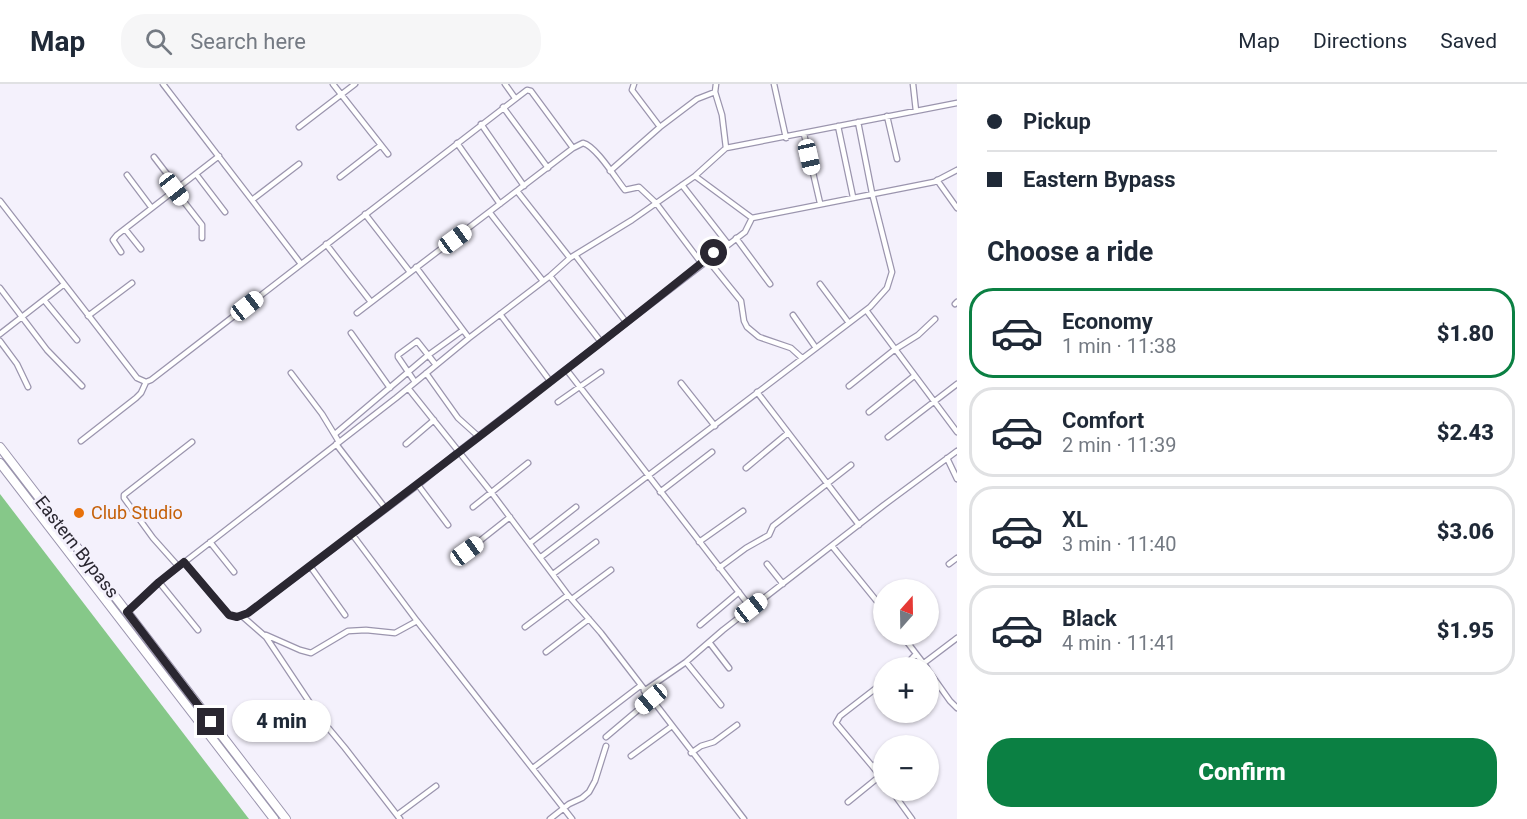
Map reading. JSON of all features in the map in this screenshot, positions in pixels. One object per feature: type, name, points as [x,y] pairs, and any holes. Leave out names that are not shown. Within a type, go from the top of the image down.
[{"type":"main road","name":"Eastern Bypass","points":[[0,447],[286,819]]},
{"type":"main road","name":"Eastern Bypass","points":[[0,463],[274,819]]},
{"type":"main road","points":[[268,810],[275,805]]},
{"type":"street","points":[[163,84],[301,264]]},
{"type":"street","points":[[333,84],[388,154]]},
{"type":"street","points":[[299,127],[355,84]]},
{"type":"street","points":[[505,84],[515,98]]},
{"type":"street","points":[[634,84],[632,90],[660,127]]},
{"type":"street","points":[[716,84],[714,92],[722,115],[726,148]]},
{"type":"street","points":[[774,84],[786,138]]},
{"type":"street","points":[[913,84],[916,111]]},
{"type":"street","points":[[81,441],[136,398],[146,382],[527,90],[531,91],[573,148]]},
{"type":"street","points":[[610,171],[660,127],[697,99],[714,92]]},
{"type":"street","points":[[127,612],[178,566],[416,382],[570,258],[695,176],[726,148],[957,104]]},
{"type":"street","points":[[503,107],[548,168]]},
{"type":"street","points":[[887,116],[894,137],[897,159]]},
{"type":"street","points":[[541,557],[866,310],[887,288],[892,272],[872,193],[858,122]]},
{"type":"street","points":[[480,124],[525,186]]},
{"type":"street","points":[[838,126],[853,197]]},
{"type":"street","points":[[804,134],[820,203]]},
{"type":"street","points":[[457,143],[500,204]]},
{"type":"street","points":[[357,313],[573,148],[583,143],[588,144],[625,190],[639,187],[656,203],[702,264]]},
{"type":"street","points":[[340,177],[381,145]]},
{"type":"street","points":[[121,252],[113,240],[117,235],[219,156]]},
{"type":"street","points":[[154,157],[202,225],[202,238]]},
{"type":"street","points":[[252,200],[299,164]]},
{"type":"street","points":[[695,176],[752,218],[937,180],[954,172],[957,181]]},
{"type":"street","points":[[196,174],[225,212]]},
{"type":"street","points":[[127,175],[151,207]]},
{"type":"street","points":[[937,180],[957,208]]},
{"type":"street","points":[[682,184],[728,244]]},
{"type":"street","points":[[517,191],[570,258]]},
{"type":"street","points":[[0,201],[137,378],[146,382]]},
{"type":"street","points":[[490,213],[543,281]]},
{"type":"street","points":[[365,214],[410,272]]},
{"type":"street","points":[[184,562],[229,615],[242,616],[418,485],[459,450],[736,238],[748,228],[752,218]]},
{"type":"street","points":[[125,229],[141,249]]},
{"type":"street","points":[[736,238],[770,284]]},
{"type":"street","points":[[326,244],[371,302]]},
{"type":"street","points":[[575,255],[626,322]]},
{"type":"street","points":[[707,259],[741,301],[747,327],[759,337],[791,348],[802,358]]},
{"type":"street","points":[[416,267],[469,338]]},
{"type":"street","points":[[550,276],[601,342]]},
{"type":"street","points":[[88,316],[132,283]]},
{"type":"street","points":[[820,284],[849,323]]},
{"type":"street","points":[[0,334],[63,285]]},
{"type":"street","points":[[0,288],[47,350],[82,386]]},
{"type":"street","points":[[44,300],[77,340]]},
{"type":"street","points":[[866,310],[957,432]]},
{"type":"street","points":[[500,314],[550,381]]},
{"type":"street","points":[[793,315],[816,348]]},
{"type":"street","points":[[849,386],[894,350],[918,335],[935,319]]},
{"type":"street","points":[[335,434],[408,372],[463,330]]},
{"type":"street","points":[[351,333],[390,388]]},
{"type":"street","points":[[0,341],[17,364],[28,387]]},
{"type":"street","points":[[416,382],[398,357],[399,355],[417,341],[436,364]]},
{"type":"street","points":[[566,369],[751,608]]},
{"type":"street","points":[[558,402],[601,372]]},
{"type":"street","points":[[291,373],[335,434],[337,443],[386,509]]},
{"type":"street","points":[[426,373],[458,418],[478,436]]},
{"type":"street","points":[[869,412],[914,376]]},
{"type":"street","points":[[681,383],[715,426]]},
{"type":"street","points":[[888,437],[957,384]]},
{"type":"street","points":[[408,388],[459,450],[570,597],[590,619],[744,819]]},
{"type":"street","points":[[757,392],[859,525]]},
{"type":"street","points":[[406,444],[434,420]]},
{"type":"street","points":[[746,468],[788,433]]},
{"type":"street","points":[[178,566],[144,526],[124,495],[192,442]]},
{"type":"street","points":[[644,691],[686,662],[751,608],[957,451]]},
{"type":"street","points":[[660,492],[712,452]]},
{"type":"street","points":[[948,458],[957,478]]},
{"type":"street","points":[[472,507],[528,463]]},
{"type":"street","points":[[719,568],[746,548],[769,535],[773,526],[851,465]]},
{"type":"street","points":[[418,485],[448,525]]},
{"type":"street","points":[[530,543],[576,507]]},
{"type":"street","points":[[699,542],[743,511]]},
{"type":"street","points":[[467,551],[510,517]]},
{"type":"street","points":[[352,534],[572,819]]},
{"type":"street","points":[[210,542],[234,572]]},
{"type":"street","points":[[553,574],[596,542]]},
{"type":"street","points":[[832,546],[873,596]]},
{"type":"street","points":[[949,564],[957,558]]},
{"type":"street","points":[[767,564],[783,584]]},
{"type":"street","points":[[310,566],[345,615]]},
{"type":"street","points":[[525,627],[611,570]]},
{"type":"street","points":[[159,582],[198,630]]},
{"type":"street","points":[[700,625],[740,592]]},
{"type":"street","points":[[242,616],[263,634],[320,718],[398,817],[436,786]]},
{"type":"street","points":[[546,651],[590,619]]},
{"type":"street","points":[[263,634],[311,653],[348,631],[395,633],[417,621]]},
{"type":"street","points":[[939,657],[957,638]]},
{"type":"street","points":[[709,642],[729,668]]},
{"type":"street","points":[[909,645],[918,657]]},
{"type":"street","points":[[913,657],[916,654]]},
{"type":"street","points":[[686,662],[721,705]]},
{"type":"street","points":[[939,685],[957,708]]},
{"type":"street","points":[[533,768],[640,686]]},
{"type":"street","points":[[873,689],[840,716],[836,723],[873,767]]},
{"type":"street","points":[[606,737],[651,699]]},
{"type":"street","points":[[691,753],[701,746],[714,742],[737,725]]},
{"type":"street","points":[[632,756],[672,726]]},
{"type":"street","points":[[550,819],[589,792],[595,781],[606,746]]},
{"type":"street","points":[[848,802],[873,782]]},
{"type":"street","points":[[899,801],[912,819]]},
{"type":"green space","points":[[0,494],[249,819],[0,819]]},
{"type":"place","name":"Club Studio","points":[[79,513]]},
{"type":"route","points":[[211,722],[127,612],[141,597],[184,562],[229,615],[237,617],[248,613],[418,485],[459,450],[714,253]]}]
